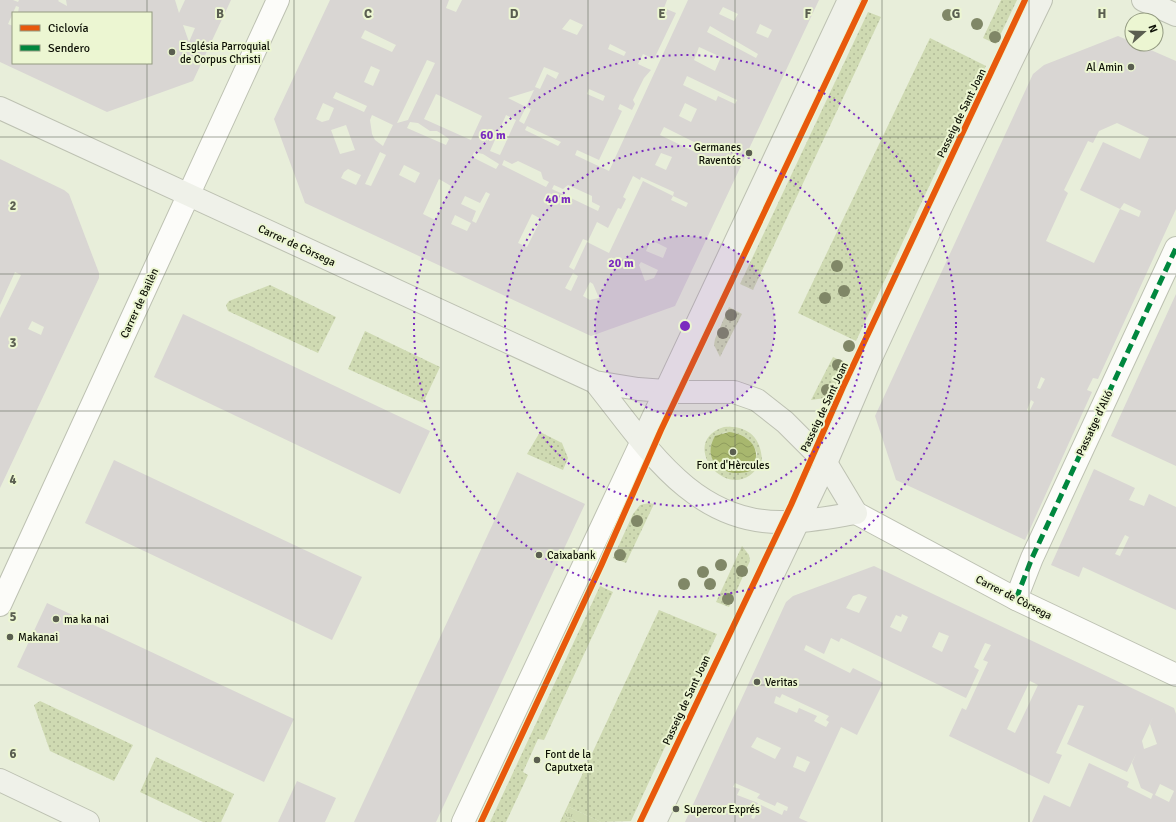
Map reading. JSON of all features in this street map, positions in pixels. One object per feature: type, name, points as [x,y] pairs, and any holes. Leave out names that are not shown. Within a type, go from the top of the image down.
[{"type":"main road","points":[[642,441],[849,0]]},
{"type":"main road","name":"Passeig de Sant Joan","points":[[655,822],[826,463],[870,360],[1041,0]]},
{"type":"main road","points":[[1143,0],[1176,14]]},
{"type":"main road","name":"Carrer de Còrsega","points":[[0,108],[595,382]]},
{"type":"main road","points":[[595,382],[638,389],[734,392],[757,400],[785,422],[826,463],[856,513],[798,521],[762,520],[739,515],[706,502],[670,474],[595,382]]},
{"type":"main road","points":[[0,780],[88,822]]},
{"type":"street","name":"Carrer de Bailèn","points":[[0,605],[278,0]]},
{"type":"street","name":"Passatge d'Alió","points":[[1016,599],[1032,558],[1176,248]]},
{"type":"street","points":[[463,822],[642,441]]},
{"type":"street","name":"Carrer de Còrsega","points":[[856,513],[1016,599],[1176,675]]},
{"type":"green space","points":[[1001,0],[1017,0],[996,44],[983,38]]},
{"type":"green space","points":[[868,12],[881,17],[753,290],[740,284]]},
{"type":"green space","points":[[930,38],[986,66],[856,341],[798,313]]},
{"type":"green space","points":[[270,285],[336,317],[318,353],[228,311],[226,305],[229,301]]},
{"type":"green space","points":[[729,307],[742,314],[720,357],[714,345],[715,339]]},
{"type":"green space","points":[[365,331],[440,367],[423,403],[348,369]]},
{"type":"green space","points":[[833,357],[846,363],[832,393],[825,398],[811,400]]},
{"type":"green space","points":[[724,427],[746,430],[756,439],[761,452],[762,460],[751,475],[738,480],[725,478],[714,470],[706,459],[705,446],[710,435]],"holes":[[[722,433],[734,433],[746,438],[755,448],[757,453],[754,466]]]},
{"type":"green space","points":[[540,432],[562,443],[568,458],[563,470],[527,454]]},
{"type":"green space","points":[[649,503],[654,504],[626,563],[613,558],[633,514],[640,505]]},
{"type":"green space","points":[[742,546],[749,555],[750,561],[729,607],[716,602]]},
{"type":"green space","points":[[600,586],[613,592],[544,740],[538,739],[523,772],[528,775],[506,822],[490,822]]},
{"type":"green space","points":[[659,610],[717,634],[631,821],[601,822],[569,807],[565,816],[578,822],[560,822]]},
{"type":"green space","points":[[40,701],[133,745],[114,781],[50,751],[34,705]]},
{"type":"green space","points":[[156,757],[234,794],[221,822],[203,822],[140,792]]},
{"type":"green space","points":[[569,807],[601,822],[578,822],[565,816]]},
{"type":"water","name":"Font d'Hèrcules","points":[[729,432],[737,433],[743,436],[753,445],[756,457],[750,471],[732,473],[724,470],[713,461],[711,445],[715,436]]},
{"type":"building","points":[[0,0],[13,0],[18,2],[19,0],[59,0],[58,1],[67,6],[66,0],[175,0],[179,13],[185,0],[231,0],[193,81],[107,112],[0,62]],"holes":[[[183,25],[195,28],[189,42]]]},
{"type":"building","points":[[330,0],[449,0],[446,8],[456,12],[462,0],[667,0],[664,8],[676,13],[654,59],[643,54],[638,64],[651,70],[644,78],[633,100],[635,104],[632,110],[620,104],[618,109],[622,111],[599,160],[577,150],[575,155],[609,171],[688,0],[819,0],[675,306],[591,336],[305,203],[274,119]],"holes":[[[723,7],[738,14],[734,21],[719,14]],[[570,19],[583,25],[577,35],[562,29]],[[760,24],[772,30],[768,38],[756,33]],[[710,26],[758,54],[756,58],[707,32]],[[365,30],[396,45],[392,52],[361,38]],[[610,44],[626,52],[624,56],[608,49]],[[699,47],[721,57],[715,71],[694,60]],[[427,60],[435,63],[408,120],[397,123]],[[371,66],[380,70],[373,86],[364,82]],[[544,67],[559,73],[556,79],[547,74],[540,89],[535,87]],[[687,76],[737,100],[735,104],[718,96],[716,101],[683,85]],[[589,89],[605,96],[603,101],[587,94]],[[534,90],[526,107],[508,98]],[[336,92],[367,106],[364,112],[333,98]],[[436,94],[482,116],[471,140],[424,119]],[[323,103],[334,108],[329,120],[322,122],[316,119]],[[685,103],[697,109],[691,122],[679,116]],[[526,107],[531,109],[524,124],[519,121]],[[372,115],[393,125],[383,146],[375,140],[372,134],[370,120]],[[506,115],[516,120],[500,155],[490,151]],[[410,122],[418,123],[430,131],[437,131],[449,139],[446,145],[407,128]],[[346,125],[355,150],[340,154],[331,130]],[[527,126],[561,142],[558,146],[525,130]],[[664,127],[696,143],[693,151],[660,135]],[[380,152],[386,155],[371,186],[365,184]],[[474,152],[483,154],[499,164],[496,169],[472,157]],[[661,153],[672,157],[666,170],[655,165]],[[504,160],[512,164],[518,161],[541,172],[543,179],[549,182],[546,187],[502,165]],[[404,165],[420,173],[415,183],[399,175]],[[348,169],[361,175],[356,185],[341,178],[344,172]],[[633,176],[640,180],[641,177],[674,192],[673,196],[643,181],[609,253],[587,242],[574,270],[569,267],[583,239],[588,241],[597,222],[608,228],[618,208],[621,209],[626,199],[623,197]],[[439,179],[451,186],[435,220],[423,214]],[[554,185],[563,189],[568,185],[592,196],[592,202],[600,206],[598,211],[552,189]],[[486,192],[490,194],[476,223],[472,221],[476,211],[461,204],[465,196],[480,203]],[[673,196],[688,203],[686,207],[671,200]],[[532,214],[541,219],[527,247],[518,243]],[[455,215],[471,223],[467,231],[451,224]],[[651,240],[667,248],[663,258],[646,251]],[[641,262],[658,270],[654,278],[645,281],[639,265]],[[573,273],[578,276],[571,291],[565,288]],[[590,282],[593,284],[599,298],[590,300],[583,296]]]},
{"type":"building","points":[[1118,36],[1124,39],[1124,52],[1155,52],[1176,61],[1176,209],[1098,379],[1093,378],[1087,390],[1092,392],[1025,540],[896,480],[875,416],[1033,74],[1044,65]],"holes":[[[1117,123],[1149,138],[1140,159],[1103,142],[1080,190],[1120,209],[1094,263],[1046,241],[1068,193],[1064,190],[1088,141],[1093,143],[1099,131]],[[1124,203],[1141,211],[1139,217],[1120,209]],[[1041,377],[1045,379],[1040,389],[1037,388]],[[1031,400],[1034,402],[1029,412],[1027,410]]]},
{"type":"building","points":[[0,159],[64,190],[69,194],[99,273],[99,278],[0,488],[0,318],[21,275],[15,272],[0,305]],"holes":[[[32,321],[44,327],[41,335],[28,329]]]},
{"type":"building","points":[[1176,294],[1176,466],[1111,436]]},
{"type":"building","points":[[183,314],[430,431],[400,494],[154,377]]},
{"type":"building","points":[[114,460],[362,577],[332,640],[85,523]]},
{"type":"building","points":[[1094,469],[1135,488],[1129,500],[1144,506],[1149,494],[1176,507],[1176,610],[1083,567],[1079,577],[1051,565]],"holes":[[[1125,535],[1129,537],[1120,556],[1115,554]]]},
{"type":"building","points":[[517,472],[585,504],[436,822],[354,822]]},
{"type":"building","points":[[874,566],[1174,708],[1176,714],[1176,822],[1032,822],[1044,795],[1070,807],[1089,763],[1129,782],[1127,787],[1151,799],[1153,794],[1141,788],[1132,763],[1136,754],[1127,772],[1067,744],[1084,706],[1078,705],[1056,753],[1062,755],[1049,784],[949,736],[962,708],[966,710],[988,662],[983,660],[991,645],[985,643],[974,667],[979,670],[966,698],[841,638],[839,642],[831,638],[824,654],[806,645],[804,650],[850,673],[853,668],[883,683],[857,735],[841,727],[799,818],[808,822],[685,822],[786,602],[793,596]],"holes":[[[859,594],[867,597],[859,613],[846,608],[853,596]],[[902,614],[908,617],[901,632],[890,627],[896,615],[901,617]],[[939,632],[949,636],[942,652],[932,647]],[[1030,681],[1038,685],[1015,733],[1007,729]],[[782,694],[829,716],[826,720],[829,722],[826,727],[814,721],[817,716],[799,708],[797,713],[774,703],[776,696],[780,698]],[[1153,717],[1150,724],[1157,744],[1144,749],[1142,741]],[[757,737],[781,748],[775,759],[751,747]],[[797,756],[810,762],[805,772],[793,767]],[[735,783],[760,794],[757,798],[775,806],[777,802],[788,807],[787,811],[784,810],[782,815],[761,805],[754,819],[751,818],[758,803],[737,795],[740,789],[733,787]],[[1160,784],[1174,791],[1169,802],[1155,795]]]},
{"type":"building","points":[[47,603],[294,719],[264,782],[17,667]]},
{"type":"building","points":[[297,781],[336,798],[325,822],[278,822]]},
{"type":"marked path","points":[[1016,599],[1032,558],[1176,248]]},
{"type":"cycle path","points":[[481,822],[601,566],[661,430],[865,0]]},
{"type":"cycle path","points":[[640,822],[791,505],[843,387],[1025,0]]},
{"type":"place","name":"Església Parroquial de Corpus Christi","points":[[172,52]]},
{"type":"place","name":"Al Amin","points":[[1131,67]]},
{"type":"place","name":"Germanes Raventós","points":[[749,153]]},
{"type":"place","name":"Font d'Hèrcules","points":[[733,452]]},
{"type":"place","name":"Caixabank","points":[[539,555]]},
{"type":"place","name":"ma ka nai","points":[[56,619]]},
{"type":"place","name":"Makanai","points":[[10,637]]},
{"type":"place","name":"Veritas","points":[[757,682]]},
{"type":"place","name":"Font de la Caputxeta","points":[[537,760]]},
{"type":"place","name":"Supercor Exprés","points":[[676,809]]}]
